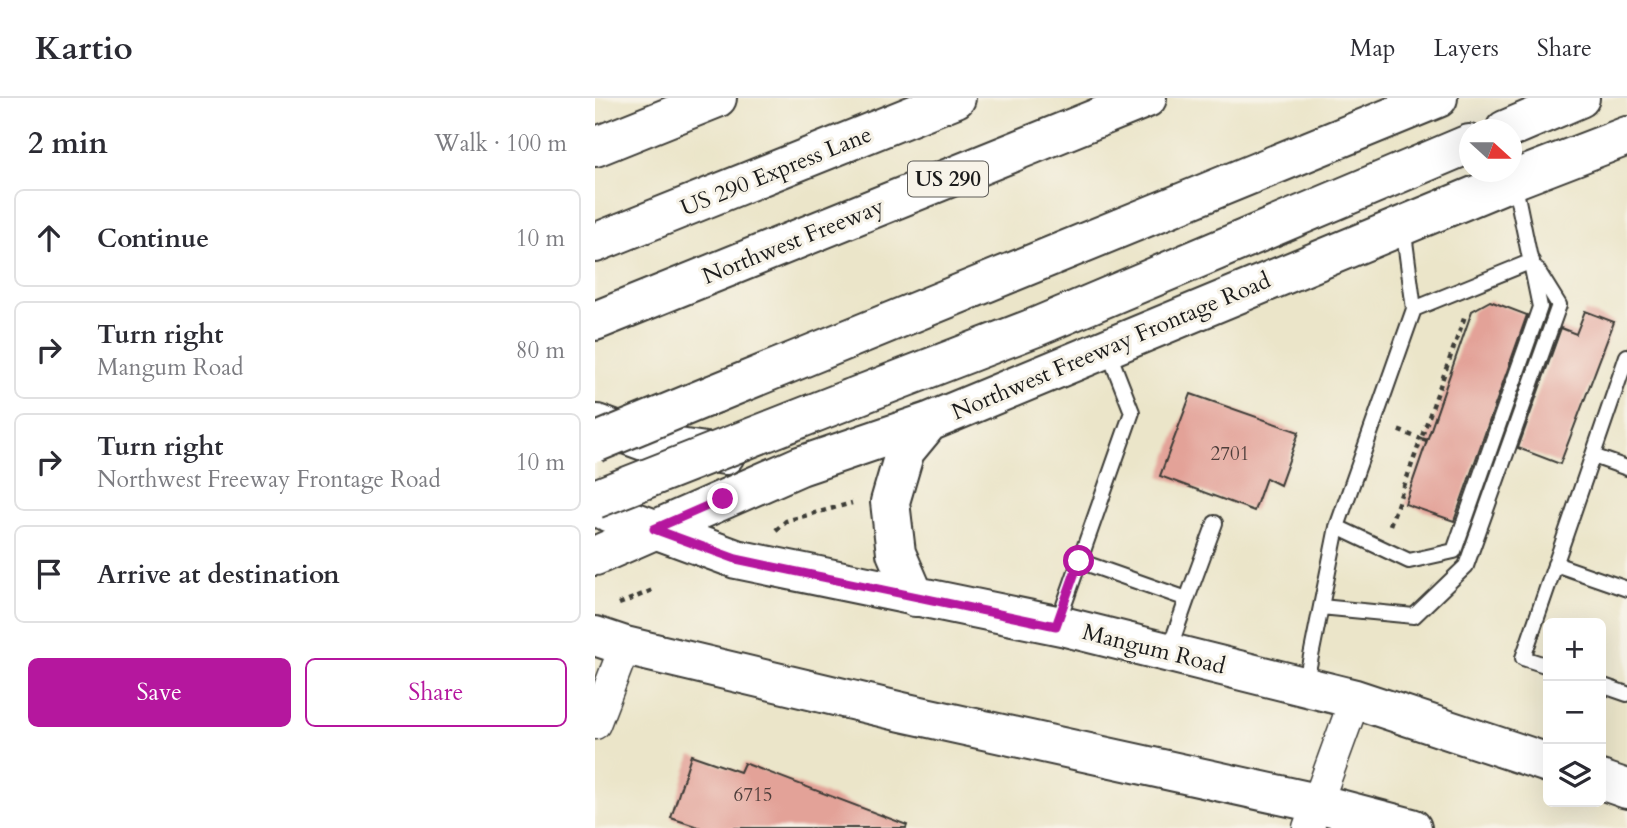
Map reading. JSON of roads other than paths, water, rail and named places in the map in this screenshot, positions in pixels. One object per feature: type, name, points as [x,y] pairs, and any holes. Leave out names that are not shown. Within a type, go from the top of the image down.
[{"type":"main road","points":[[595,147],[717,98]]},
{"type":"main road","name":"US 290 Express Lane","points":[[595,243],[956,98]]},
{"type":"main road","name":"Northwest Freeway","points":[[595,321],[1147,98]]},
{"type":"main road","points":[[595,443],[1438,98]]},
{"type":"main road","points":[[1522,123],[1580,98]]},
{"type":"main road","name":"Northwest Freeway Frontage Road","points":[[1522,177],[1627,136]]},
{"type":"main road","points":[[595,499],[1049,322],[1459,148]]},
{"type":"main road","name":"Northwest Freeway Frontage Road","points":[[595,556],[800,466],[929,422],[1508,182]]},
{"type":"main road","points":[[915,597],[896,553],[890,502],[905,451],[929,422]]},
{"type":"main road","points":[[595,424],[652,444],[800,466]]},
{"type":"main road","name":"Mangum Road","points":[[595,507],[736,559],[1056,626],[1355,699],[1543,761]]},
{"type":"main road","points":[[610,630],[902,712],[1313,815],[1412,828]]},
{"type":"main road","points":[[1606,782],[1627,789]]},
{"type":"street","points":[[595,724],[610,630]]},
{"type":"street","points":[[1313,815],[1355,699]]},
{"type":"lane","points":[[1337,527],[1409,561],[1454,551],[1540,307],[1513,182]]},
{"type":"lane","points":[[1305,687],[1337,527],[1414,309],[1402,225]]},
{"type":"lane","points":[[1414,309],[1532,261]]},
{"type":"lane","points":[[1321,607],[1414,616],[1465,566],[1559,305],[1532,261]]},
{"type":"lane","points":[[1056,626],[1132,412],[1107,347]]},
{"type":"lane","points":[[1543,664],[1523,657],[1627,356]]},
{"type":"lane","points":[[1593,456],[1627,468]]},
{"type":"lane","points":[[1168,653],[1215,523]]},
{"type":"lane","points":[[1079,561],[1187,599]]},
{"type":"lane","points":[[1555,564],[1627,589]]},
{"type":"lane","points":[[1606,687],[1627,694]]}]
